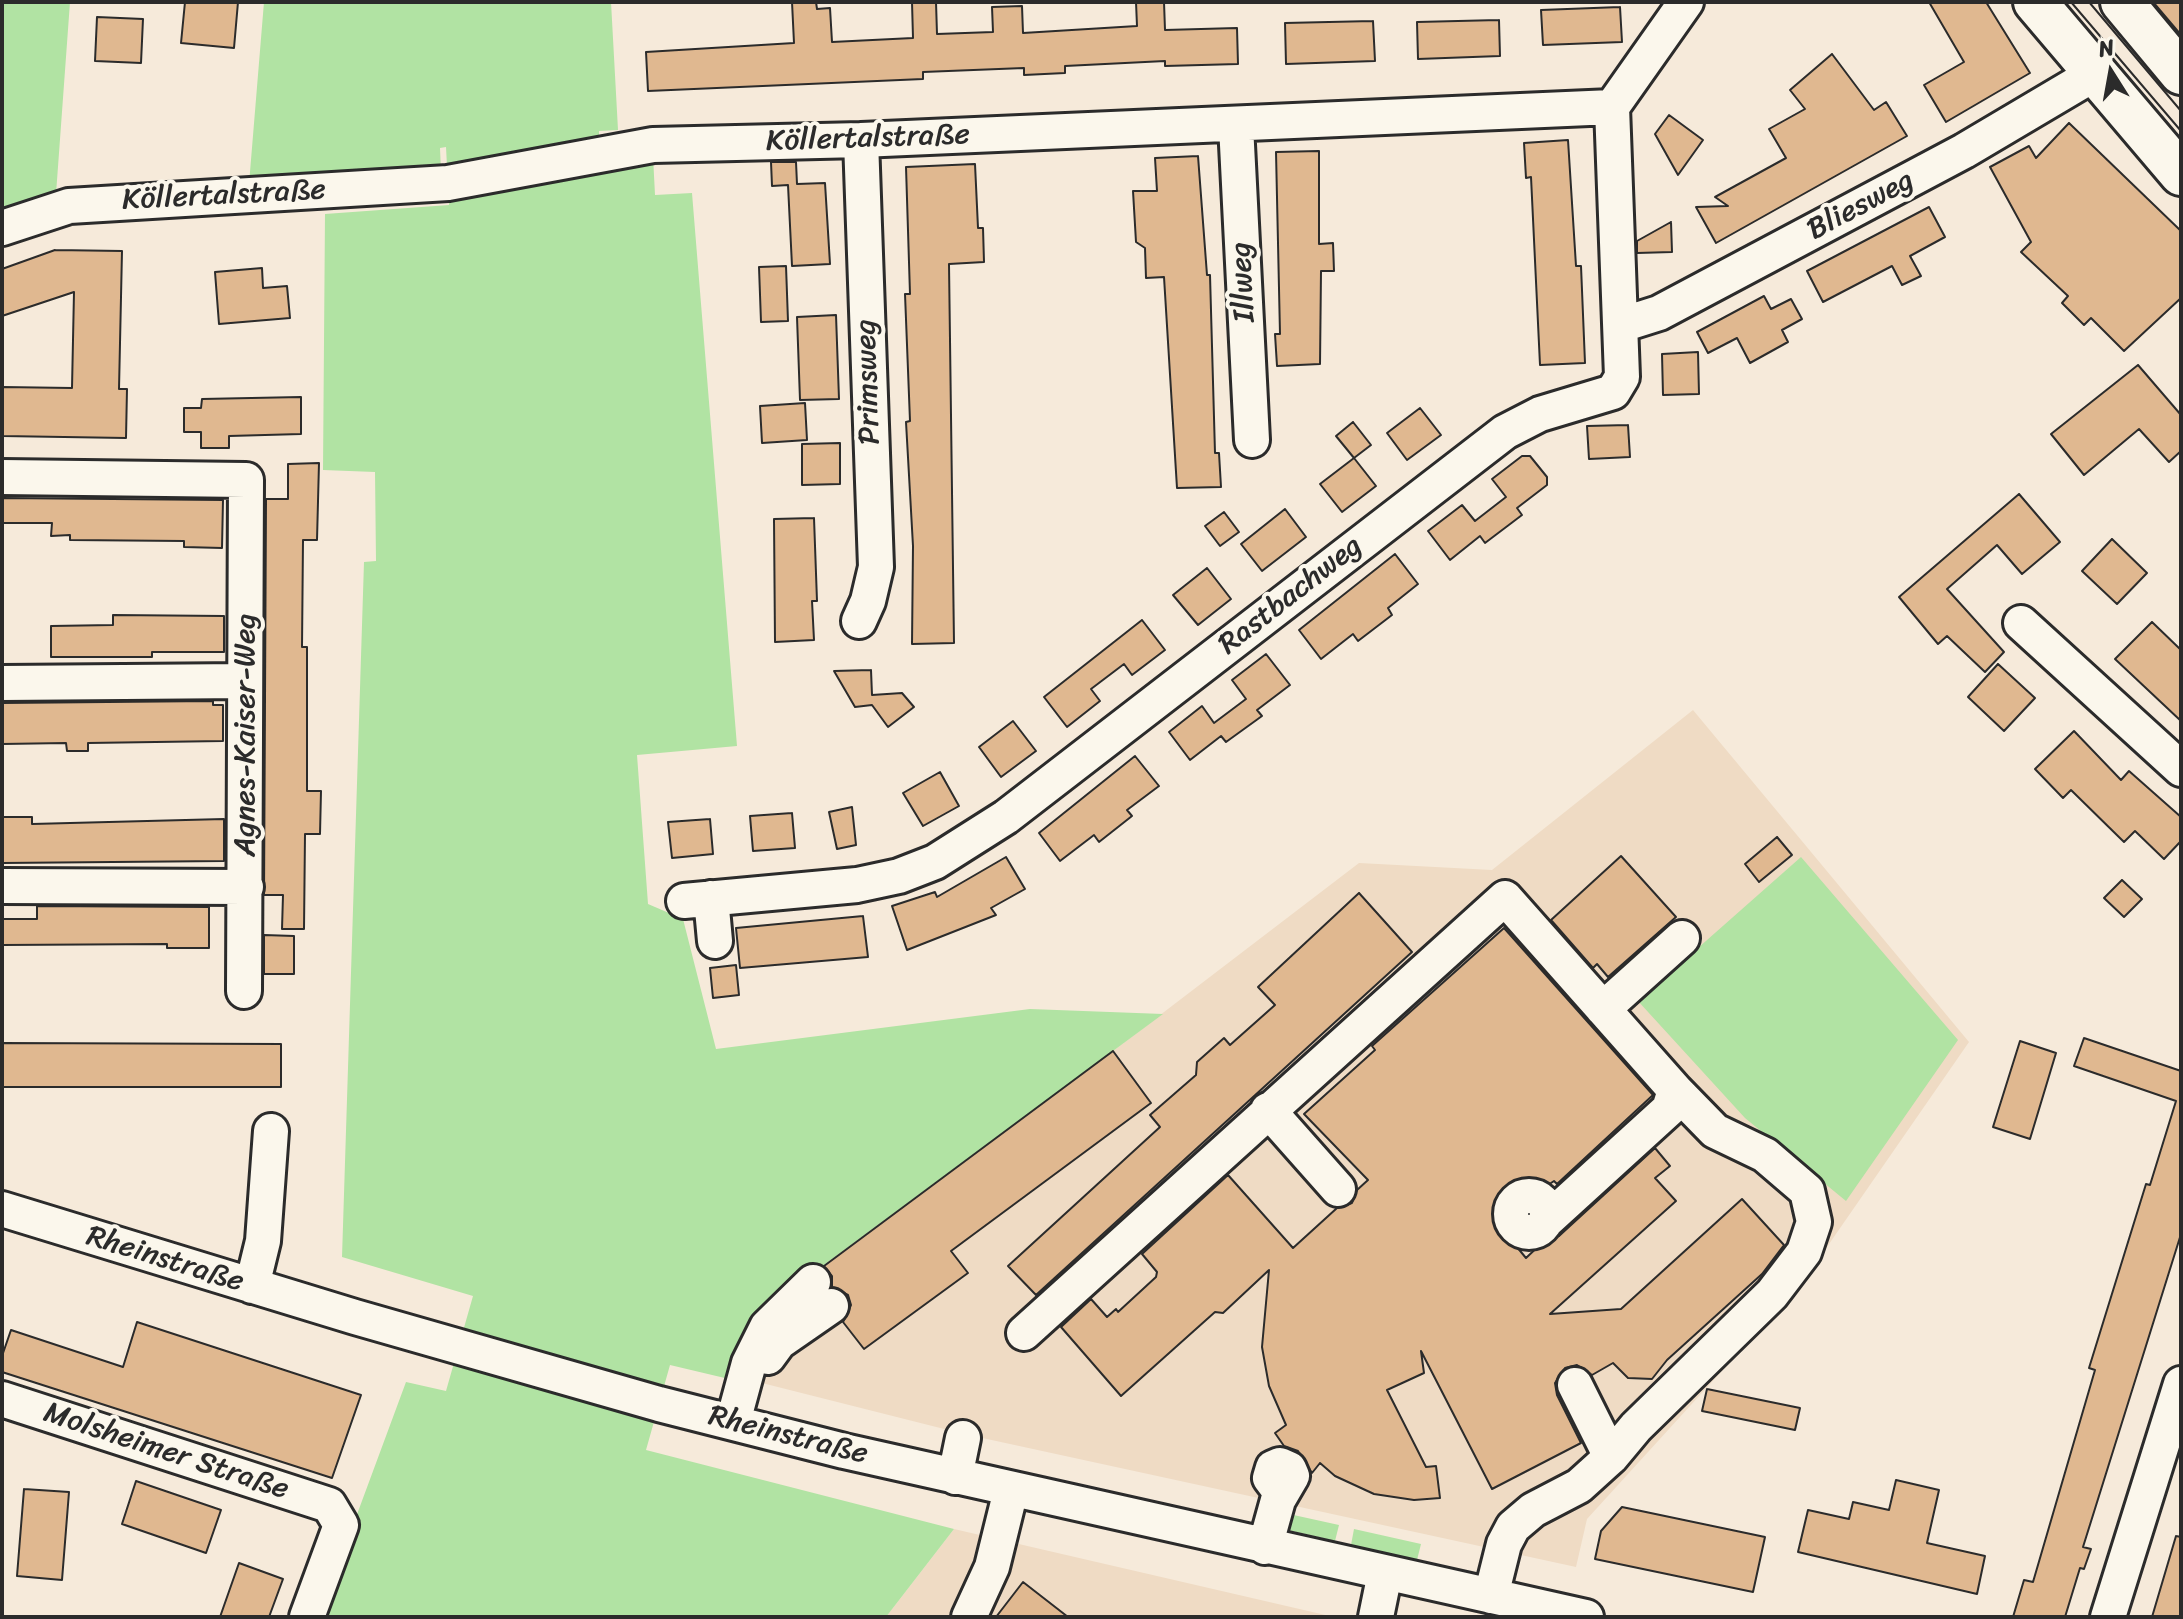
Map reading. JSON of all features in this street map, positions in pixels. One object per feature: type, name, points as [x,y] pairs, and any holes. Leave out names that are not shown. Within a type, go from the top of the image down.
[{"type":"main road","points":[[2035,2],[2181,174]]},
{"type":"main road","points":[[2122,2],[2181,73]]},
{"type":"street","points":[[1612,107],[1686,2]]},
{"type":"street","name":"Bliesweg","points":[[1621,325],[1659,313],[1978,143],[2094,74]]},
{"type":"street","name":"Köllertalstraße","points":[[2,228],[69,206],[448,183],[653,145],[861,140],[1612,107]]},
{"type":"street","name":"Rastbachweg","points":[[715,941],[698,900],[857,885],[899,876],[935,862],[968,842],[1505,432],[1540,414],[1613,392],[1622,377],[1612,107]]},
{"type":"street","name":"Illweg","points":[[1236,125],[1252,440]]},
{"type":"street","name":"Primsweg","points":[[859,621],[868,601],[876,567],[861,140]]},
{"type":"street","name":"Agnes-Kaiser-Weg","points":[[2,477],[246,480],[244,991]]},
{"type":"street","points":[[2021,623],[2181,769]]},
{"type":"street","points":[[2,683],[245,681]]},
{"type":"street","points":[[2,886],[246,887]]},
{"type":"street","points":[[1024,1333],[1505,898],[1715,1131],[1765,1155],[1807,1191],[1814,1222],[1804,1252],[1772,1294],[1579,1486],[1533,1510],[1513,1527],[1504,1544],[1491,1596]]},
{"type":"street","points":[[1603,1009],[1682,938]]},
{"type":"street","points":[[1552,1209],[1669,1109],[1675,1090]]},
{"type":"street","points":[[1268,1110],[1338,1189]]},
{"type":"street","points":[[252,1286],[263,1241],[271,1131]]},
{"type":"street","name":"Rheinstraße","points":[[2,1209],[252,1286],[659,1404],[1011,1490],[1586,1617]]},
{"type":"street","points":[[740,1424],[788,1322],[822,1294]]},
{"type":"street","points":[[2108,1617],[2181,1384]]},
{"type":"street","points":[[1575,1385],[1611,1457]]},
{"type":"street","name":"Molsheimer Straße","points":[[2,1399],[329,1505],[341,1525],[307,1617]]},
{"type":"street","points":[[955,1477],[963,1438]]},
{"type":"street","points":[[1265,1547],[1277,1489]]},
{"type":"street","points":[[969,1617],[992,1567],[1011,1490]]},
{"type":"street","points":[[1376,1617],[1385,1573]]},
{"type":"shaded area","points":[[1693,710],[1969,1042],[1802,1283],[1587,1519],[1576,1567],[964,1434],[758,1382],[809,1276],[864,1349],[967,1273],[951,1251],[1142,1110],[1131,1094],[1140,1087],[1113,1051],[1359,863],[1492,870]]},
{"type":"shaded area","points":[[954,1529],[1334,1617],[886,1617]]},
{"type":"green space","points":[[2,2],[70,2],[56,194],[2,213]]},
{"type":"green space","points":[[264,2],[611,2],[618,130],[599,131],[599,138],[652,136],[655,195],[692,193],[737,746],[637,755],[648,904],[683,919],[716,1049],[1030,1009],[1163,1014],[809,1276],[729,1379],[670,1365],[646,1450],[954,1529],[886,1617],[319,1617],[406,1382],[446,1391],[473,1296],[342,1257],[364,562],[376,561],[375,472],[323,470],[325,214],[449,205],[446,147],[440,148],[441,172],[249,184]]},
{"type":"green space","points":[[1801,857],[1958,1040],[1846,1201],[1745,1118],[1638,1001]]},
{"type":"green space","points":[[1289,1514],[1339,1525],[1335,1541],[1288,1530]]},
{"type":"green space","points":[[1354,1529],[1421,1544],[1417,1560],[1351,1545]]},
{"type":"building","points":[[185,2],[238,2],[234,48],[181,43]]},
{"type":"building","points":[[792,2],[816,2],[817,9],[830,8],[832,42],[913,38],[912,2],[936,2],[937,34],[993,32],[992,7],[1022,6],[1023,33],[1137,26],[1136,2],[1164,2],[1165,30],[1237,28],[1238,64],[1165,66],[1165,61],[1065,66],[1065,73],[1024,75],[1024,68],[923,72],[923,79],[648,91],[646,52],[794,43]]},
{"type":"building","points":[[1929,2],[1986,2],[2030,73],[1946,122],[1924,85],[1964,62]]},
{"type":"building","points":[[2153,2],[2181,2],[2181,35]]},
{"type":"building","points":[[1620,7],[1622,42],[1543,45],[1541,10]]},
{"type":"building","points":[[97,17],[143,19],[141,63],[95,61]]},
{"type":"building","points":[[1499,20],[1500,56],[1418,59],[1417,22]]},
{"type":"building","points":[[1373,21],[1375,61],[1286,64],[1285,23]]},
{"type":"building","points":[[1832,54],[1874,110],[1886,102],[1907,136],[1716,243],[1696,207],[1728,206],[1715,197],[1786,158],[1769,129],[1805,109],[1790,90]]},
{"type":"building","points":[[1669,115],[1703,140],[1678,175],[1655,134]]},
{"type":"building","points":[[2069,123],[2181,231],[2181,298],[2124,351],[2091,318],[2084,325],[2062,303],[2068,296],[2021,252],[2031,242],[1990,167],[2029,146],[2036,158]]},
{"type":"building","points":[[1568,140],[1576,266],[1581,266],[1585,363],[1540,365],[1531,177],[1526,178],[1524,143]]},
{"type":"building","points":[[1319,151],[1319,244],[1333,243],[1334,271],[1321,271],[1320,364],[1277,366],[1275,334],[1280,334],[1276,152]]},
{"type":"building","points":[[1198,156],[1207,275],[1210,275],[1215,453],[1219,453],[1221,487],[1177,488],[1164,277],[1146,278],[1145,248],[1136,242],[1133,191],[1157,191],[1155,158]]},
{"type":"building","points":[[771,162],[796,162],[797,184],[825,183],[830,264],[792,266],[788,185],[772,186]]},
{"type":"building","points":[[975,164],[978,228],[983,228],[984,262],[949,264],[954,643],[912,644],[913,546],[906,422],[910,421],[905,294],[910,294],[906,167]]},
{"type":"building","points":[[1929,207],[1945,237],[1910,256],[1921,276],[1902,285],[1892,266],[1823,302],[1807,271]]},
{"type":"building","points":[[1671,222],[1672,252],[1637,253],[1637,241]]},
{"type":"building","points":[[55,250],[122,251],[119,389],[127,389],[126,438],[2,436],[2,387],[72,388],[74,292],[2,316],[2,269]]},
{"type":"building","points":[[786,266],[788,321],[761,322],[759,267]]},
{"type":"building","points":[[262,268],[263,288],[287,286],[290,318],[219,324],[215,272]]},
{"type":"building","points":[[1764,296],[1771,309],[1791,299],[1802,319],[1782,330],[1788,342],[1750,363],[1737,338],[1708,353],[1697,332]]},
{"type":"building","points":[[836,315],[839,399],[800,400],[797,317]]},
{"type":"building","points":[[1698,352],[1699,394],[1663,395],[1662,354]]},
{"type":"building","points":[[2138,365],[2181,415],[2181,451],[2169,462],[2139,429],[2084,475],[2051,434]]},
{"type":"building","points":[[301,397],[301,434],[229,436],[229,448],[201,448],[201,432],[184,432],[184,408],[201,408],[202,399]]},
{"type":"building","points":[[805,403],[807,440],[762,443],[760,406]]},
{"type":"building","points":[[1420,408],[1441,435],[1407,460],[1387,433]]},
{"type":"building","points":[[1353,422],[1371,445],[1354,458],[1336,436]]},
{"type":"building","points":[[1628,425],[1630,457],[1589,459],[1587,426]]},
{"type":"building","points":[[840,443],[840,484],[802,485],[802,444]]},
{"type":"building","points":[[1522,456],[1530,456],[1547,477],[1547,485],[1517,508],[1522,515],[1485,543],[1480,536],[1450,560],[1428,531],[1462,505],[1475,521],[1506,497],[1492,479]]},
{"type":"building","points":[[1354,458],[1376,486],[1342,512],[1320,484]]},
{"type":"building","points":[[319,463],[317,540],[303,540],[302,647],[307,647],[307,791],[321,791],[320,834],[305,834],[304,929],[282,929],[283,895],[264,895],[266,499],[288,499],[288,464]]},
{"type":"building","points":[[2019,494],[2060,542],[2022,574],[1997,545],[1947,589],[2004,652],[1985,672],[1947,636],[1938,644],[1899,597]]},
{"type":"building","points":[[2,498],[223,500],[222,548],[184,547],[184,541],[70,540],[70,535],[51,536],[52,523],[2,523]]},
{"type":"building","points":[[1285,509],[1306,537],[1262,571],[1241,544]]},
{"type":"building","points":[[1224,512],[1239,532],[1220,546],[1205,526]]},
{"type":"building","points":[[814,518],[817,601],[812,601],[814,640],[775,642],[774,519]]},
{"type":"building","points":[[2112,539],[2147,573],[2117,604],[2082,571]]},
{"type":"building","points":[[1395,554],[1418,584],[1388,608],[1392,615],[1358,641],[1353,634],[1321,659],[1299,630]]},
{"type":"building","points":[[1207,568],[1231,599],[1198,625],[1173,595]]},
{"type":"building","points":[[113,615],[224,616],[224,652],[152,652],[152,657],[51,657],[51,626],[113,625]]},
{"type":"building","points":[[1142,620],[1165,650],[1132,675],[1124,664],[1091,689],[1100,701],[1067,727],[1044,697]]},
{"type":"building","points":[[2152,622],[2181,650],[2181,721],[2115,659]]},
{"type":"building","points":[[1266,654],[1290,685],[1257,710],[1262,716],[1226,742],[1221,736],[1190,760],[1169,732],[1202,706],[1214,723],[1246,699],[1232,680]]},
{"type":"building","points":[[1998,664],[2035,698],[2004,731],[1968,697]]},
{"type":"building","points":[[871,670],[872,695],[902,693],[914,707],[888,727],[872,705],[855,707],[834,671]]},
{"type":"building","points":[[213,701],[213,705],[223,705],[223,741],[88,743],[88,751],[67,751],[66,743],[2,744],[2,703]]},
{"type":"building","points":[[1013,721],[1036,751],[1001,777],[979,747]]},
{"type":"building","points":[[2074,731],[2121,780],[2129,771],[2181,817],[2181,841],[2164,859],[2135,831],[2124,842],[2071,790],[2063,798],[2035,769]]},
{"type":"building","points":[[1135,756],[1159,786],[1127,810],[1132,816],[1099,842],[1094,835],[1060,861],[1039,833]]},
{"type":"building","points":[[940,772],[959,806],[923,826],[903,793]]},
{"type":"building","points":[[852,807],[856,845],[837,849],[829,812]]},
{"type":"building","points":[[792,813],[795,848],[753,851],[750,816]]},
{"type":"building","points":[[2,817],[32,817],[32,824],[224,819],[224,861],[2,863]]},
{"type":"building","points":[[710,819],[713,854],[672,858],[668,822]]},
{"type":"building","points":[[1777,837],[1792,855],[1759,882],[1745,864]]},
{"type":"building","points":[[1621,856],[1676,917],[1608,977],[1597,964],[1593,968],[1551,920]]},
{"type":"building","points":[[1006,857],[1025,889],[991,908],[996,915],[907,950],[892,906],[935,892],[937,897]]},
{"type":"building","points":[[2122,880],[2142,899],[2124,917],[2104,898]]},
{"type":"building","points":[[1359,893],[1412,952],[1036,1295],[1008,1266],[1160,1127],[1150,1115],[1196,1075],[1197,1062],[1224,1038],[1230,1045],[1275,1005],[1258,987]]},
{"type":"building","points":[[37,906],[209,907],[209,948],[167,948],[167,944],[2,945],[2,919],[37,919]]},
{"type":"building","points":[[863,916],[868,957],[740,968],[736,928]]},
{"type":"building","points":[[1504,928],[1653,1095],[1557,1184],[1554,1181],[1545,1187],[1525,1183],[1504,1195],[1499,1216],[1507,1235],[1526,1258],[1545,1240],[1559,1236],[1655,1148],[1670,1166],[1655,1178],[1676,1201],[1550,1314],[1621,1309],[1742,1199],[1784,1245],[1762,1274],[1667,1360],[1652,1379],[1628,1378],[1613,1363],[1592,1375],[1577,1365],[1565,1368],[1555,1383],[1557,1395],[1581,1443],[1492,1489],[1421,1351],[1424,1373],[1387,1390],[1426,1467],[1436,1466],[1440,1498],[1414,1500],[1374,1494],[1335,1476],[1320,1463],[1312,1473],[1298,1451],[1284,1446],[1275,1433],[1286,1425],[1269,1386],[1262,1347],[1269,1270],[1223,1313],[1215,1312],[1121,1396],[1061,1327],[1091,1299],[1107,1317],[1116,1309],[1118,1312],[1156,1277],[1157,1272],[1142,1254],[1228,1175],[1293,1248],[1337,1208],[1352,1203],[1357,1190],[1368,1180],[1304,1114],[1375,1050],[1372,1046]]},
{"type":"building","points":[[264,935],[294,936],[294,974],[264,974]]},
{"type":"building","points":[[736,965],[739,995],[713,998],[710,968]]},
{"type":"building","points":[[2084,1038],[2181,1071],[2181,1234],[2083,1547],[2091,1549],[2084,1569],[2080,1568],[2065,1617],[2013,1617],[2024,1580],[2033,1582],[2095,1370],[2089,1368],[2146,1184],[2150,1185],[2176,1101],[2074,1066]]},
{"type":"building","points":[[2020,1041],[2056,1053],[2030,1139],[1993,1127]]},
{"type":"building","points":[[2,1043],[281,1044],[281,1087],[2,1087]]},
{"type":"building","points":[[1113,1051],[1151,1103],[951,1251],[968,1273],[864,1349],[843,1322],[851,1305],[848,1295],[832,1287],[832,1276],[824,1266]]},
{"type":"building","points":[[137,1322],[361,1395],[332,1478],[2,1372],[2,1356],[11,1330],[123,1367]]},
{"type":"building","points":[[1707,1389],[1800,1408],[1795,1430],[1702,1411]]},
{"type":"building","points":[[1896,1480],[1939,1490],[1927,1543],[1985,1556],[1977,1594],[1798,1552],[1808,1510],[1849,1519],[1853,1502],[1889,1510]]},
{"type":"building","points":[[136,1481],[221,1510],[206,1553],[122,1524]]},
{"type":"building","points":[[24,1489],[69,1492],[62,1580],[17,1576]]},
{"type":"building","points":[[1622,1507],[1765,1537],[1753,1592],[1595,1559],[1601,1531]]},
{"type":"building","points":[[2176,1536],[2181,1537],[2181,1617],[2152,1617]]},
{"type":"building","points":[[239,1563],[283,1579],[269,1617],[220,1617]]},
{"type":"building","points":[[1023,1582],[1068,1617],[996,1617]]},
{"type":"tram line","points":[[2071,2],[2181,131]]},
{"type":"tram line","points":[[2089,2],[2181,111]]}]
